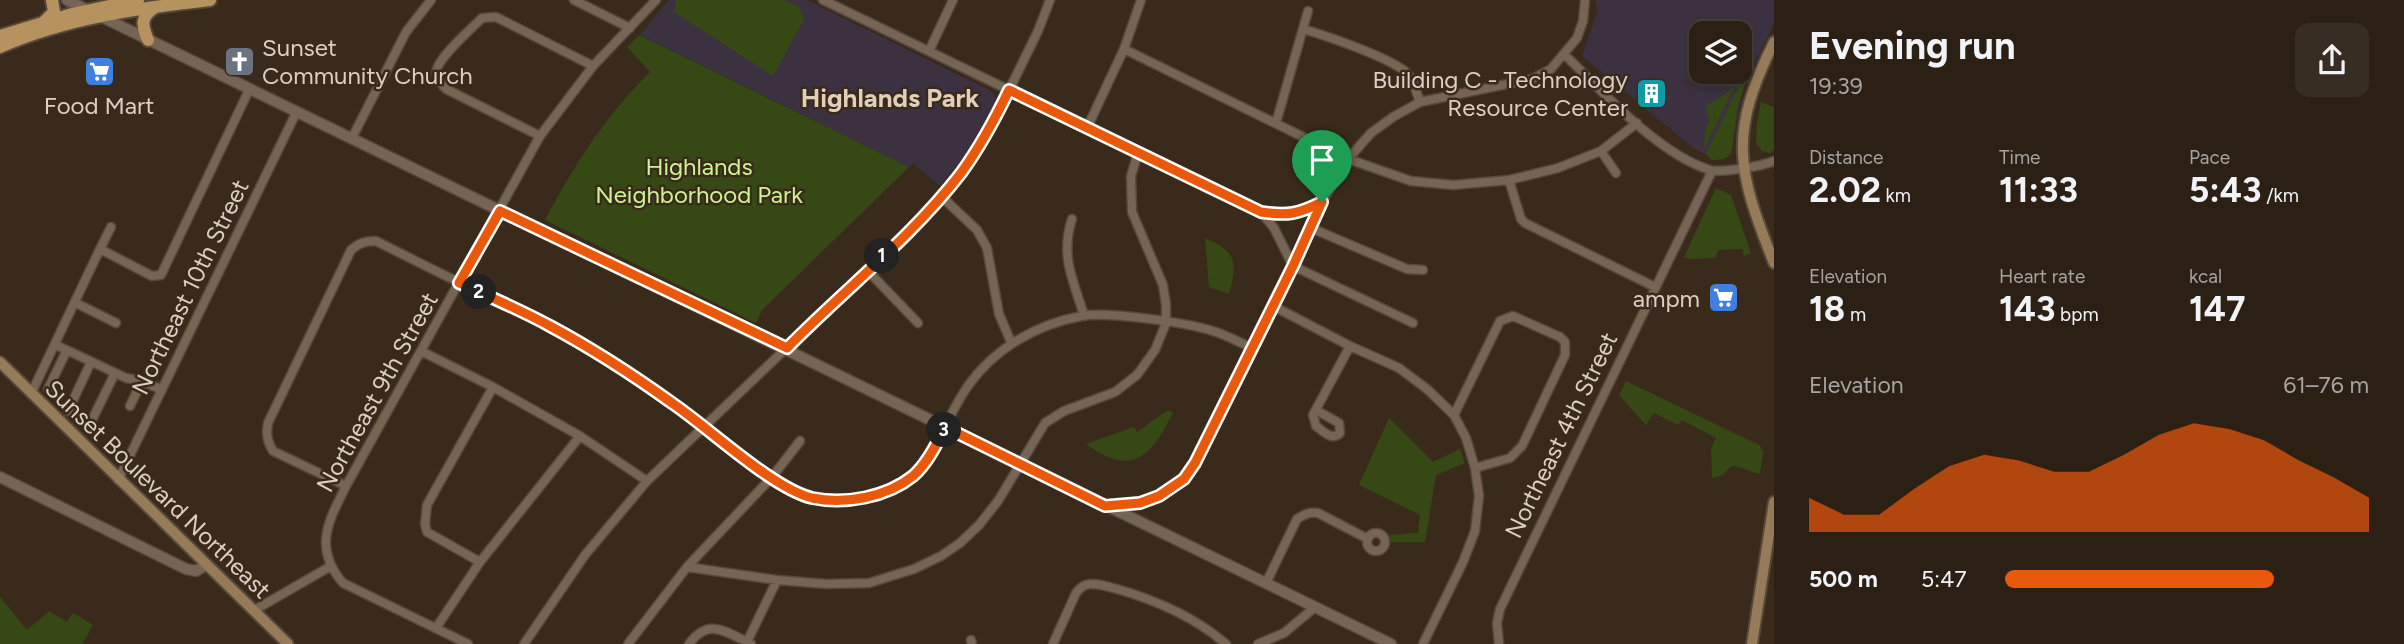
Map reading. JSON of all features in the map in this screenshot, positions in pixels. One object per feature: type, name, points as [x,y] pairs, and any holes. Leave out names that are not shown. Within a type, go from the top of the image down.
[{"type":"main road","points":[[44,22],[54,12],[52,0]]},
{"type":"main road","points":[[0,47],[138,0]]},
{"type":"main road","points":[[0,36],[44,22],[95,13],[210,0]]},
{"type":"main road","points":[[148,40],[143,29],[143,20],[146,13],[156,6]]},
{"type":"main road","points":[[1774,42],[1749,101],[1743,129],[1744,167],[1751,202],[1774,263]]},
{"type":"main road","name":"Sunset Boulevard Northeast","points":[[0,362],[288,644]]},
{"type":"main road","points":[[1752,644],[1774,502]]},
{"type":"street","points":[[67,0],[1391,644]]},
{"type":"street","points":[[352,138],[407,32],[431,0]]},
{"type":"street","points":[[574,0],[630,28]]},
{"type":"street","name":"Northeast 9th Street","points":[[331,566],[326,552],[327,528],[346,486],[540,135],[593,66],[656,0]]},
{"type":"street","points":[[824,0],[1261,212],[1283,216],[1322,202]]},
{"type":"street","points":[[929,51],[953,0]]},
{"type":"street","points":[[524,644],[585,555],[647,481],[906,234],[941,196],[975,152],[1009,90],[1050,0]]},
{"type":"street","points":[[1087,128],[1124,48],[1141,0]]},
{"type":"street","points":[[1105,506],[1150,500],[1184,479],[1195,463],[1322,202],[1348,159],[1371,133],[1420,102],[1532,79],[1551,69],[1577,38],[1583,21],[1585,0]]},
{"type":"street","points":[[1276,123],[1308,11]]},
{"type":"street","points":[[540,135],[446,89],[438,80],[437,69],[445,57],[482,18],[496,17],[593,66]]},
{"type":"street","points":[[1303,29],[1396,65],[1412,80],[1420,102]]},
{"type":"street","points":[[1124,48],[1348,159],[1411,181],[1453,185],[1509,180],[1558,168],[1601,151],[1637,123]]},
{"type":"street","points":[[1564,55],[1637,123],[1673,151],[1712,171],[1774,161]]},
{"type":"street","points":[[100,249],[152,276],[161,275],[250,88]]},
{"type":"street","name":"Northeast 10th Street","points":[[118,480],[297,111]]},
{"type":"street","points":[[1601,151],[1616,173]]},
{"type":"street","points":[[687,567],[777,580],[827,584],[869,583],[914,569],[960,543],[998,501],[1045,423],[1064,411],[1115,392],[1137,375],[1155,350],[1166,323],[1163,285],[1132,212],[1131,176],[1138,153]]},
{"type":"street","name":"Northeast 4th Street","points":[[1499,644],[1497,623],[1500,609],[1712,171]]},
{"type":"street","points":[[1509,180],[1521,219],[1525,223],[1655,288]]},
{"type":"street","points":[[941,196],[977,230],[987,248],[999,314],[1011,342]]},
{"type":"street","points":[[1261,212],[1274,228],[1293,266],[1413,323]]},
{"type":"street","points":[[1072,219],[1066,238],[1068,262],[1084,315]]},
{"type":"street","points":[[31,394],[111,227]]},
{"type":"street","points":[[1311,228],[1406,269],[1423,270]]},
{"type":"street","points":[[346,486],[273,451],[266,433],[268,423],[351,250],[359,244],[376,241],[548,325],[589,348],[705,426],[772,477],[795,492],[813,498],[860,499],[891,490],[914,475],[934,450],[967,387],[986,364],[1011,342],[1051,325],[1084,315],[1126,317],[1191,325],[1215,331],[1252,348]]},
{"type":"street","points":[[867,270],[918,323]]},
{"type":"street","points":[[76,303],[116,323]]},
{"type":"street","points":[[1273,306],[1399,368],[1427,388],[1454,415],[1466,438],[1475,468],[1479,496],[1475,531],[1423,644]]},
{"type":"street","points":[[1454,415],[1500,321],[1513,316],[1560,337],[1565,342],[1565,355],[1522,446],[1510,458],[1497,464],[1475,468]]},
{"type":"street","points":[[55,345],[125,378],[142,381],[162,390]]},
{"type":"street","points":[[1315,410],[1350,346]]},
{"type":"street","points":[[48,389],[67,350]]},
{"type":"street","points":[[421,351],[493,387],[580,436],[647,481]]},
{"type":"street","points":[[68,411],[91,362]]},
{"type":"street","points":[[91,422],[115,373]]},
{"type":"street","points":[[130,406],[142,381]]},
{"type":"street","points":[[480,562],[427,532],[425,515],[427,505],[493,387]]},
{"type":"street","points":[[436,628],[480,562],[580,436]]},
{"type":"street","points":[[628,644],[687,567],[772,477],[800,441]]},
{"type":"street","points":[[0,477],[186,569],[196,570],[206,565]]},
{"type":"street","points":[[1266,583],[1297,519],[1304,514],[1318,513],[1367,539]]},
{"type":"street","points":[[253,611],[331,566],[343,583],[468,644]]},
{"type":"street","points":[[690,644],[697,634],[706,628],[717,629],[749,643],[777,580]]},
{"type":"street","points":[[1053,644],[1076,593],[1082,587],[1097,584],[1142,596],[1167,607],[1204,627],[1226,644]]},
{"type":"street","points":[[1258,644],[1284,633],[1314,608]]},
{"type":"shaded area","points":[[668,0],[807,0],[991,91],[996,98],[995,104],[963,157],[940,186],[913,163],[909,167],[640,35]]},
{"type":"shaded area","points":[[1595,0],[1774,0],[1774,23],[1752,69],[1752,21],[1689,21],[1689,84],[1745,84],[1731,154],[1724,159],[1716,160],[1692,147],[1582,56],[1597,13]]},
{"type":"green space","points":[[676,0],[784,0],[799,7],[804,19],[773,76],[674,12]]},
{"type":"green space","name":"Highlands Neighborhood Park","points":[[639,35],[909,167],[762,310],[756,323],[545,220],[592,142],[619,106],[650,72],[627,47]]},
{"type":"green space","points":[[1736,84],[1704,149],[1705,131],[1709,121],[1706,106]]},
{"type":"green space","points":[[1740,84],[1745,84],[1737,109],[1731,154],[1724,159],[1712,160],[1706,154]]},
{"type":"green space","points":[[1761,102],[1774,107],[1774,150],[1770,153],[1762,151],[1756,144]]},
{"type":"green space","points":[[1716,188],[1731,195],[1751,253],[1744,256],[1742,249],[1718,250],[1715,258],[1684,257]]},
{"type":"green space","points":[[1205,238],[1224,248],[1232,259],[1234,274],[1229,294],[1209,287]]},
{"type":"green space","points":[[1626,381],[1759,445],[1763,451],[1760,474],[1731,466],[1723,475],[1712,478],[1711,449],[1716,438],[1682,420],[1678,425],[1654,413],[1646,425],[1619,395]]},
{"type":"green space","points":[[1168,410],[1173,413],[1157,441],[1139,457],[1116,460],[1086,444],[1134,427],[1137,432]]},
{"type":"green space","points":[[1389,418],[1433,462],[1460,449],[1465,463],[1436,475],[1425,542],[1391,542],[1387,535],[1418,533],[1420,515],[1359,485]]},
{"type":"green space","points":[[0,597],[27,630],[49,611],[67,622],[73,613],[93,625],[82,644],[0,644]]},
{"type":"place","name":"Sunset Community Church","points":[[239,61]]},
{"type":"place","name":"Food Mart","points":[[99,71]]},
{"type":"place","name":"Building C - Technology Resource Center","points":[[1651,93]]},
{"type":"place","name":"ampm","points":[[1723,298]]},
{"type":"district","name":"Highlands Park","points":[[890,98]]},
{"type":"route","points":[[1009,90],[1261,212],[1283,216],[1305,211],[1322,202],[1195,463],[1184,479],[1172,488],[1140,503],[1105,506],[945,427],[934,450],[914,475],[891,490],[860,499],[813,498],[795,492],[772,477],[672,402],[589,348],[548,325],[459,283],[500,211],[787,348],[906,234],[960,174],[991,127],[1009,90]]}]
